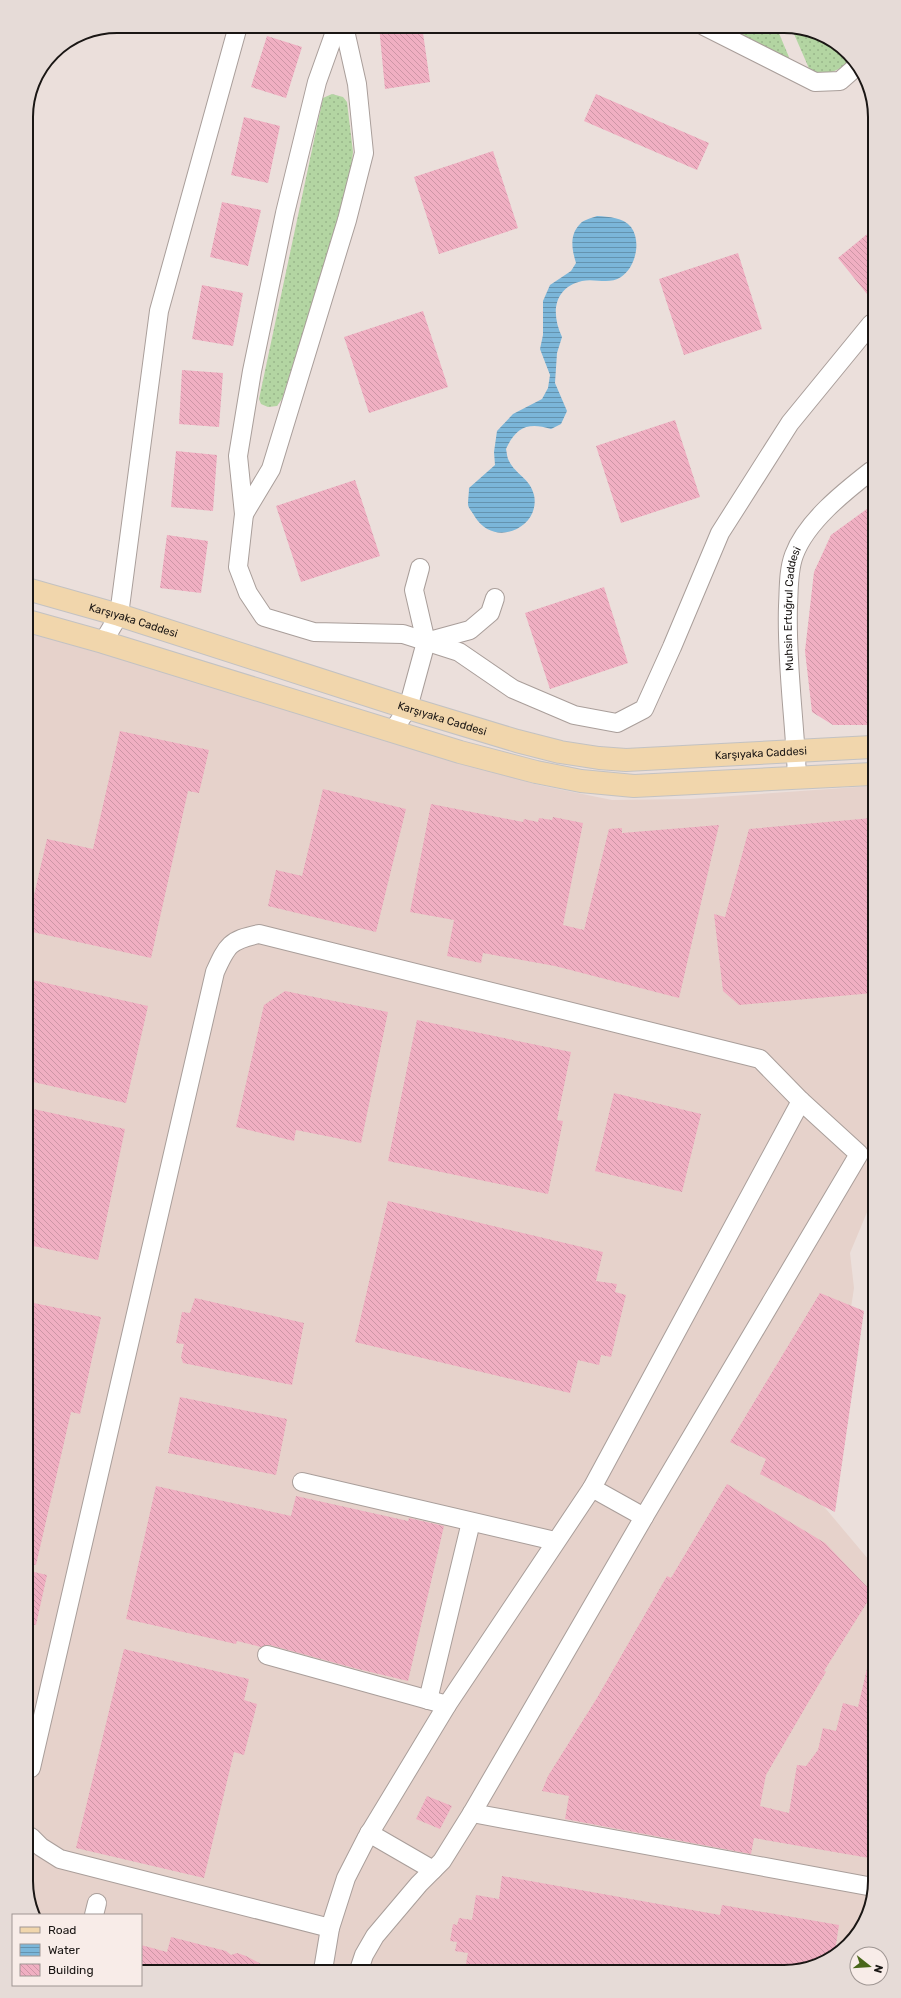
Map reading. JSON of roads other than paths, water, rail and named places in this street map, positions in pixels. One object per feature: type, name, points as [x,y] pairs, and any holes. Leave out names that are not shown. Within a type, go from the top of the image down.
[{"type":"main road","name":"Karşıyaka Caddesi","points":[[33,590],[119,615],[408,708],[560,752],[598,758],[626,760],[868,747]]},
{"type":"main road","points":[[33,622],[103,642],[392,732],[536,772],[581,781],[634,786],[868,774]]},
{"type":"street","points":[[103,642],[119,615],[159,311],[236,33]]},
{"type":"street","points":[[334,33],[317,82],[296,167],[252,371],[238,456],[244,514],[238,567],[248,593],[264,617],[314,632],[403,634],[459,652],[513,689],[574,715],[617,723],[644,709],[720,533],[790,423],[868,328]]},
{"type":"street","points":[[244,514],[272,468],[347,220],[364,153],[357,84],[346,33]]},
{"type":"street","points":[[718,33],[815,82],[840,81],[853,69]]},
{"type":"street","name":"Muhsin Ertuğrul Caddesi","points":[[797,778],[787,629],[789,579],[794,554],[806,533],[840,496],[868,473]]},
{"type":"street","points":[[392,732],[408,708],[426,642],[414,590],[420,568]]},
{"type":"street","points":[[426,642],[470,630],[490,614],[496,598]]},
{"type":"street","points":[[33,1755],[215,972],[224,951],[239,938],[259,934],[760,1059],[801,1101],[860,1154],[644,1517],[472,1813],[442,1861],[419,1884],[375,1936],[364,1955],[361,1965]]},
{"type":"street","points":[[324,1965],[330,1928],[346,1878],[370,1834],[447,1705],[555,1541],[592,1488],[801,1101]]},
{"type":"street","points":[[302,1482],[555,1541]]},
{"type":"street","points":[[592,1488],[644,1517]]},
{"type":"street","points":[[428,1700],[471,1522]]},
{"type":"street","points":[[267,1655],[447,1705]]},
{"type":"street","points":[[472,1813],[868,1886]]},
{"type":"street","points":[[370,1834],[433,1870]]},
{"type":"street","points":[[33,1839],[41,1847],[60,1859],[330,1928]]},
{"type":"water","points":[[597,216],[620,219],[631,227],[636,240],[633,261],[630,268],[621,277],[612,281],[587,280],[572,284],[565,289],[560,296],[557,303],[556,320],[562,337],[557,353],[555,383],[567,411],[561,424],[551,429],[529,426],[519,431],[510,442],[506,449],[508,460],[532,489],[534,495],[534,506],[531,516],[524,524],[515,530],[504,533],[494,532],[484,527],[468,506],[469,488],[495,465],[494,452],[497,431],[513,414],[542,399],[548,388],[550,375],[540,349],[543,335],[543,301],[550,285],[571,271],[576,263],[572,243],[574,233],[577,228],[583,221]]}]
